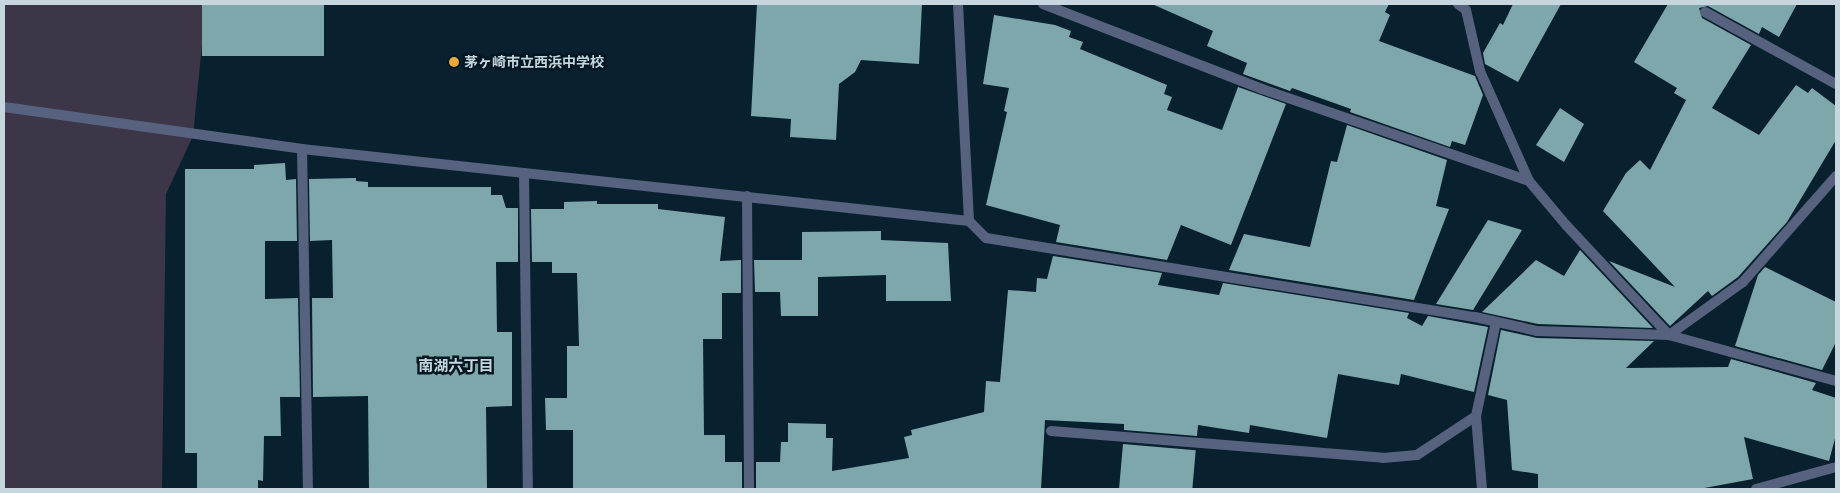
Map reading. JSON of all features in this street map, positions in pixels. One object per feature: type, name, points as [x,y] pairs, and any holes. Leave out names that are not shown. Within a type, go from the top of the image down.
[{"type":"street","points":[[958,4],[969,222]]},
{"type":"street","points":[[1043,4],[1262,89],[1529,181]]},
{"type":"street","points":[[1458,4],[1466,10],[1480,71],[1529,181],[1566,226],[1669,335]]},
{"type":"street","points":[[1705,12],[1836,84]]},
{"type":"street","points":[[4,107],[302,149],[747,196],[969,222],[986,238],[1496,322],[1537,331],[1669,335],[1836,381]]},
{"type":"street","points":[[302,149],[308,489]]},
{"type":"street","points":[[524,173],[528,489]]},
{"type":"street","points":[[1669,335],[1743,282],[1836,176]]},
{"type":"street","points":[[747,196],[749,489]]},
{"type":"street","points":[[1482,489],[1476,416],[1496,322]]},
{"type":"street","points":[[1051,431],[1382,458],[1417,455],[1476,416]]},
{"type":"street","points":[[1756,489],[1836,467]]},
{"type":"shaded area","points":[[4,4],[206,4],[193,136],[166,194],[162,489],[4,489]]},
{"type":"building","points":[[202,4],[324,4],[324,56],[202,56]]},
{"type":"building","points":[[757,4],[922,4],[919,64],[861,60],[855,72],[839,84],[836,140],[790,137],[791,119],[751,116]]},
{"type":"building","points":[[1152,4],[1389,4],[1385,12],[1390,15],[1379,41],[1475,76],[1483,95],[1465,145],[1452,141],[1450,147],[1350,112],[1351,109],[1292,88],[1290,91],[1243,74],[1247,63],[1207,46],[1213,31]]},
{"type":"building","points":[[1513,4],[1561,4],[1518,82],[1485,64],[1483,53],[1500,23],[1503,25]]},
{"type":"building","points":[[1668,4],[1797,4],[1779,37],[1762,27],[1759,34],[1708,6],[1699,8],[1702,18],[1751,45],[1712,108],[1759,135],[1796,85],[1808,93],[1812,88],[1836,106],[1836,140],[1787,222],[1738,277],[1712,296],[1708,291],[1670,326],[1609,261],[1675,287],[1603,211],[1626,173],[1640,160],[1650,170],[1686,100],[1674,93],[1677,88],[1634,62]]},
{"type":"building","points":[[994,15],[1055,25],[1071,31],[1069,37],[1083,42],[1080,49],[1167,85],[1164,94],[1172,97],[1167,110],[1222,130],[1238,87],[1286,104],[1231,245],[1181,225],[1167,260],[1056,242],[1060,225],[986,205],[1007,112],[1004,111],[1009,88],[983,84]]},
{"type":"building","points":[[1560,108],[1584,124],[1564,162],[1536,145]]},
{"type":"building","points":[[1347,125],[1447,160],[1436,206],[1449,209],[1414,300],[1229,270],[1244,234],[1310,247],[1331,161],[1337,162]]},
{"type":"building","points":[[285,163],[286,180],[296,179],[297,241],[265,241],[265,299],[298,298],[300,397],[280,397],[281,436],[264,436],[263,481],[258,480],[258,489],[197,489],[197,453],[185,453],[185,169],[254,169],[254,165]]},
{"type":"building","points":[[356,178],[356,181],[368,182],[368,187],[491,187],[491,195],[502,195],[506,208],[518,208],[518,262],[496,262],[497,332],[512,332],[512,406],[486,407],[487,489],[369,489],[368,396],[313,397],[312,298],[333,298],[332,240],[310,241],[309,179]]},
{"type":"building","points":[[597,201],[597,204],[658,204],[658,209],[725,217],[720,261],[741,260],[741,293],[722,293],[722,339],[703,339],[704,435],[725,435],[725,462],[742,462],[742,489],[573,489],[573,430],[546,430],[545,398],[567,398],[567,346],[579,346],[577,273],[552,273],[552,262],[532,262],[531,209],[564,209],[564,202]]},
{"type":"building","points":[[1488,220],[1522,230],[1473,310],[1436,304]]},
{"type":"building","points":[[881,231],[881,240],[948,243],[951,301],[886,301],[886,275],[818,277],[818,316],[781,316],[780,292],[755,292],[754,260],[802,260],[802,232]]},
{"type":"building","points":[[1580,250],[1653,328],[1538,324],[1482,312],[1536,260],[1564,276]]},
{"type":"building","points":[[1053,256],[1162,273],[1158,285],[1219,295],[1223,283],[1409,313],[1407,318],[1422,326],[1428,316],[1488,327],[1474,392],[1401,374],[1399,385],[1338,374],[1327,438],[1250,425],[1249,433],[1198,425],[1197,436],[1124,430],[1124,424],[1045,420],[1041,489],[756,489],[756,462],[780,462],[781,442],[788,442],[788,423],[826,424],[826,438],[833,438],[832,471],[909,458],[904,437],[912,435],[911,430],[984,412],[986,381],[1000,382],[1008,290],[1036,292],[1037,278],[1047,279]]},
{"type":"building","points":[[1765,267],[1836,302],[1836,342],[1822,370],[1735,346],[1758,275]]},
{"type":"building","points":[[1501,330],[1537,338],[1654,341],[1626,368],[1728,367],[1731,359],[1816,383],[1812,390],[1836,398],[1836,435],[1829,461],[1744,437],[1753,479],[1699,489],[1538,489],[1538,474],[1512,470],[1507,400],[1488,395]]},
{"type":"building","points":[[1123,444],[1196,450],[1192,489],[1119,489]]},
{"type":"place","name":"茅ヶ崎市立西浜中学校","points":[[454,62]]},
{"type":"district","name":"南湖六丁目","points":[[456,366]]}]
